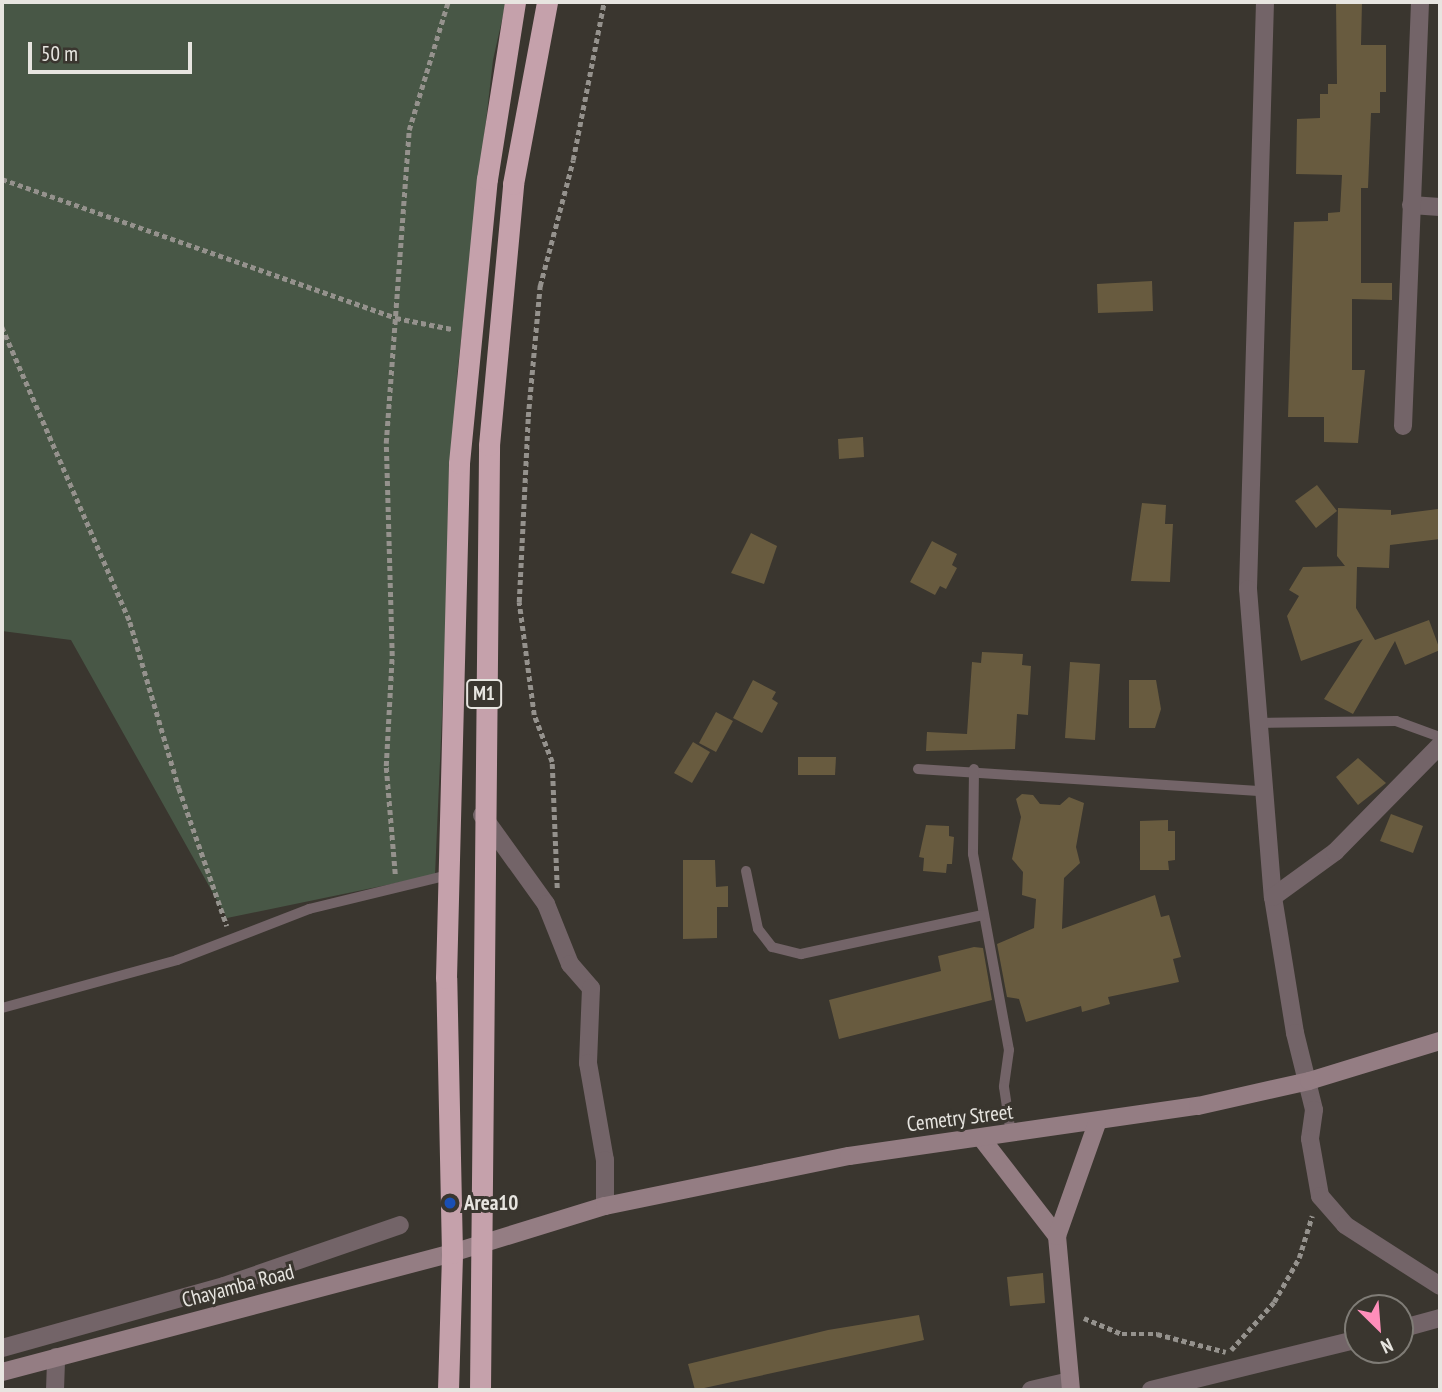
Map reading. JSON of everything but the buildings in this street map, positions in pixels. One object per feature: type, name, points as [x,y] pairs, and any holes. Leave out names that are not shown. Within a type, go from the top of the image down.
[{"type":"highway","name":"M1","points":[[448,1390],[452,1253],[448,875],[459,475],[471,333],[515,2]]},
{"type":"highway","name":"M1","points":[[480,1390],[485,1240],[482,815],[495,358],[513,184],[547,2]]},
{"type":"street","points":[[1265,2],[1248,589],[1255,723],[1273,897],[1295,1033],[1309,1081],[1320,1196],[1345,1225],[1440,1286]]},
{"type":"street","points":[[1403,426],[1420,2]]},
{"type":"street","points":[[1411,205],[1440,207]]},
{"type":"street","points":[[1273,897],[1335,852],[1440,745]]},
{"type":"street","points":[[482,815],[546,904],[570,964],[591,988],[588,1063],[605,1160],[605,1206]]},
{"type":"street","name":"Cemetry Street","points":[[485,1240],[605,1206],[849,1156],[1097,1123],[1309,1081],[1440,1041]]},
{"type":"street","points":[[1031,1390],[1070,1385],[1057,1236],[1097,1123]]},
{"type":"street","points":[[982,1139],[1057,1236]]},
{"type":"street","points":[[2,1348],[224,1286],[400,1225]]},
{"type":"street","name":"Chayamba Road","points":[[2,1372],[452,1253],[485,1240]]},
{"type":"street","points":[[1414,1325],[1440,1318]]},
{"type":"street","points":[[1151,1390],[1344,1343]]},
{"type":"street","points":[[55,1390],[56,1357]]},
{"type":"lane","points":[[1255,723],[1396,721],[1440,737]]},
{"type":"lane","points":[[918,769],[974,769],[1262,791]]},
{"type":"lane","points":[[974,769],[973,854],[1009,1050],[1004,1087],[1011,1135]]},
{"type":"lane","points":[[747,871],[758,929],[772,947],[801,954],[983,915]]},
{"type":"lane","points":[[2,1008],[123,977],[232,940],[309,909],[448,875]]},
{"type":"path","points":[[396,889],[386,766],[392,656],[386,443],[409,130],[448,2]]},
{"type":"path","points":[[558,899],[552,762],[534,715],[519,602],[528,417],[540,286],[573,160],[604,2]]},
{"type":"path","points":[[2,178],[396,318],[471,333]]},
{"type":"path","points":[[2,327],[130,622],[178,788],[232,940]]},
{"type":"path","points":[[1216,1375],[1228,1352],[1274,1302],[1299,1258],[1320,1196]]},
{"type":"path","points":[[1064,1310],[1122,1334],[1157,1334],[1228,1352],[1251,1367]]},
{"type":"green space","points":[[2,2],[506,2],[493,60],[457,375],[435,875],[227,918],[71,640],[2,631]]},
{"type":"place","name":"Area10","points":[[450,1203]]}]
